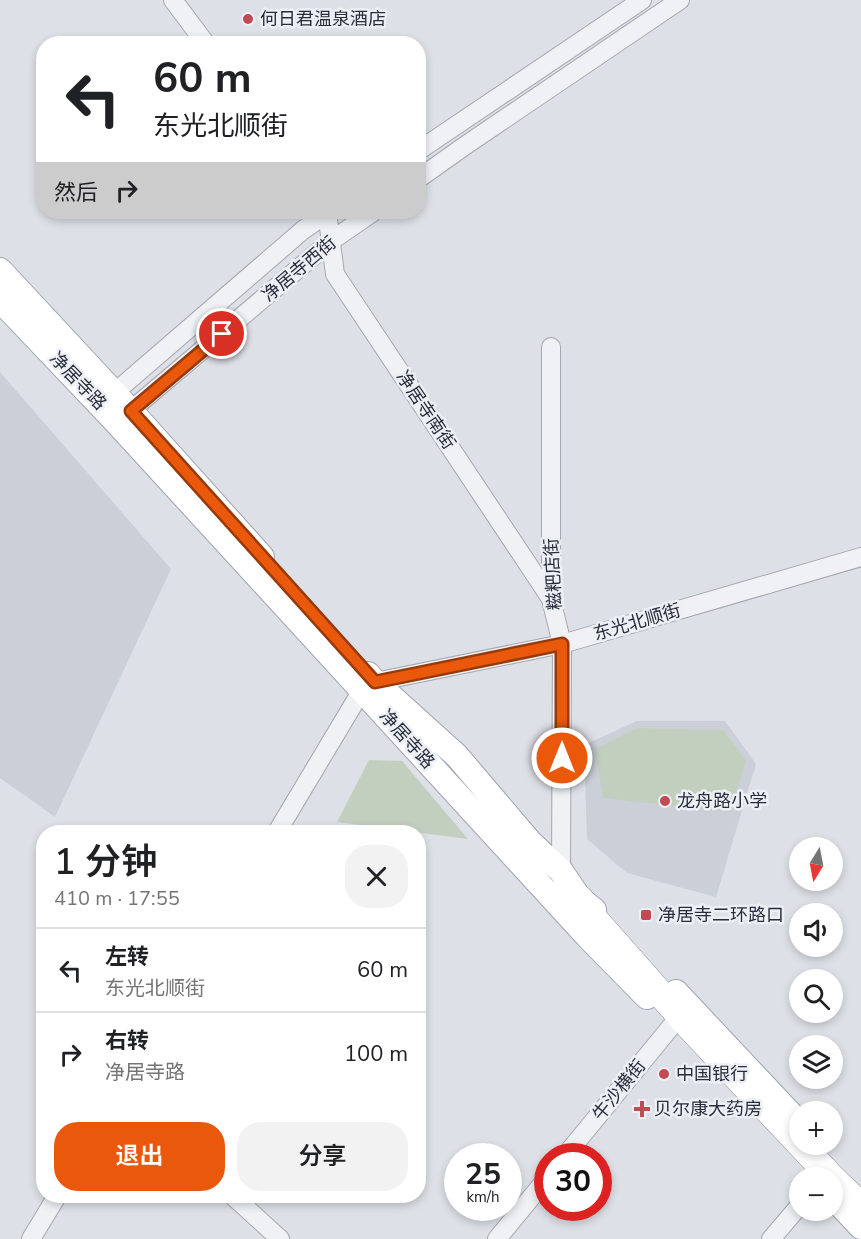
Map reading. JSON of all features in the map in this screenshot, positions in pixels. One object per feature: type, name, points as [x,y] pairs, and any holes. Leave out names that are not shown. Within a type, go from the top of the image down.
[{"type":"highway","points":[[580,899],[595,920],[715,1055],[789,1132]]},
{"type":"highway","points":[[810,1155],[822,1167]]},
{"type":"highway","points":[[843,1189],[861,1206]]},
{"type":"main road","name":"净居寺路","points":[[0,270],[116,408],[369,686],[587,936],[674,1023],[805,1167]]},
{"type":"main road","name":"净居寺路","points":[[0,300],[116,408]]},
{"type":"main road","name":"净居寺路","points":[[369,686],[457,756],[530,842],[561,871],[580,899],[607,919],[789,1112]]},
{"type":"main road","points":[[829,1155],[861,1191]]},
{"type":"main road","points":[[843,1208],[861,1227]]},
{"type":"street","points":[[172,0],[200,36]]},
{"type":"street","points":[[426,146],[642,0]]},
{"type":"street","points":[[426,173],[680,0]]},
{"type":"street","name":"净居寺西街","points":[[116,408],[295,238],[319,219]]},
{"type":"street","name":"净居寺南街","points":[[329,219],[335,274],[551,598]]},
{"type":"street","name":"净居寺西街","points":[[116,408],[331,241],[363,219]]},
{"type":"street","name":"糍粑店街","points":[[551,347],[551,598],[562,644],[561,871]]},
{"type":"street","name":"东光北顺街","points":[[369,686],[562,644],[861,557]]},
{"type":"street","points":[[281,825],[369,686]]},
{"type":"street","name":"牛沙横街","points":[[576,1143],[674,1023]]},
{"type":"street","points":[[497,1239],[534,1194]]},
{"type":"street","points":[[31,1239],[53,1203]]},
{"type":"street","points":[[241,1203],[280,1239]]},
{"type":"street","points":[[771,1239],[789,1218]]},
{"type":"shaded area","points":[[0,372],[171,569],[55,817],[0,778]]},
{"type":"shaded area","name":"龙舟路小学","points":[[637,721],[725,721],[756,764],[716,897],[627,873],[587,839],[584,745]]},
{"type":"green space","points":[[637,728],[723,730],[746,761],[730,812],[603,798],[595,749]]},
{"type":"green space","points":[[369,760],[402,761],[468,839],[426,834],[426,825],[360,825],[337,822]]},
{"type":"place","name":"何日君温泉酒店","points":[[248,19]]},
{"type":"place","name":"龙舟路小学","points":[[665,801]]},
{"type":"place","name":"净居寺二环路口","points":[[646,915]]},
{"type":"place","name":"中国银行","points":[[664,1074]]},
{"type":"place","name":"贝尔康大药房","points":[[642,1109]]},
{"type":"route","points":[[222,334],[131,411],[375,682],[562,644],[562,758]]}]
